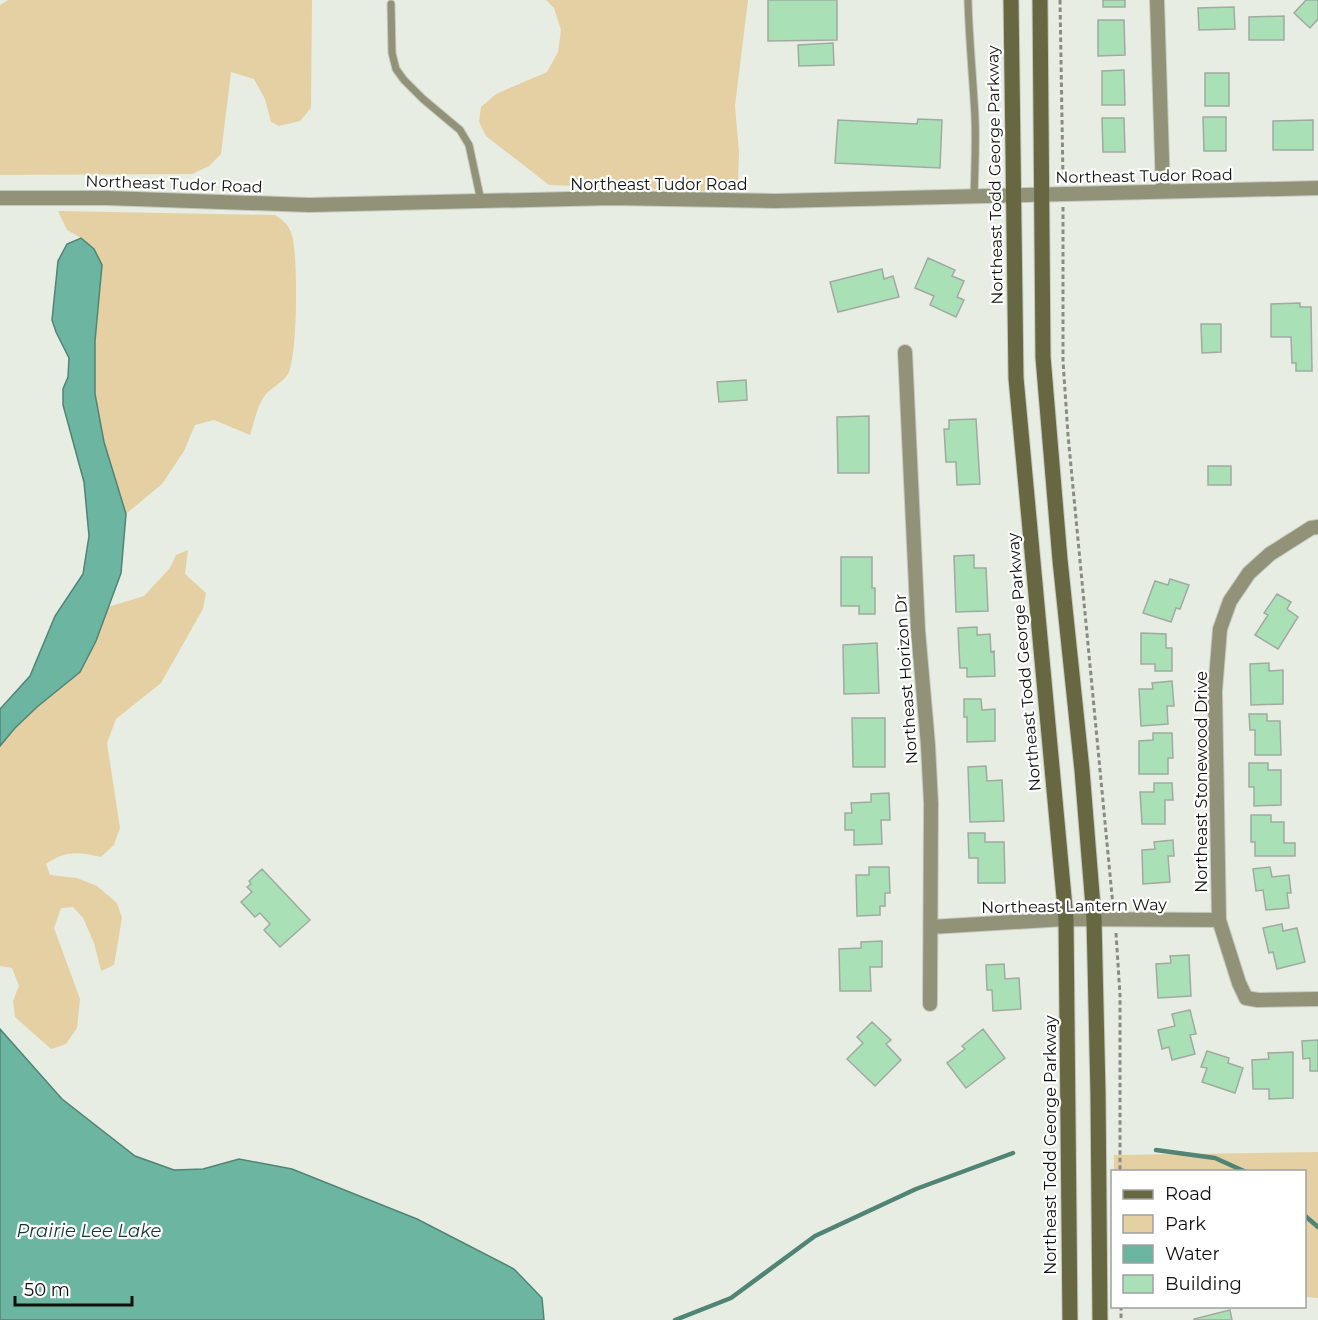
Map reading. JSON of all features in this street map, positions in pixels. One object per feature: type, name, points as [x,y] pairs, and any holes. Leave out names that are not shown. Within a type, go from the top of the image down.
[{"type":"main road","name":"Northeast Todd George Parkway","points":[[1011,0],[1016,378],[1066,919],[1070,1320]]},
{"type":"main road","points":[[1040,5],[1042,357],[1082,770],[1094,920],[1100,1320]]},
{"type":"street","points":[[1157,0],[1163,191]]},
{"type":"street","name":"Northeast Tudor Road","points":[[0,198],[107,198],[309,205],[612,198],[775,201],[1318,188]]},
{"type":"street","name":"Northeast Horizon Dr","points":[[905,352],[918,630],[931,803],[930,1004]]},
{"type":"street","name":"Northeast Stonewood Drive","points":[[1314,527],[1270,554],[1250,573],[1230,601],[1220,628],[1215,691],[1219,920],[1239,983],[1246,998],[1258,1000],[1318,999]]},
{"type":"street","name":"Northeast Lantern Way","points":[[931,927],[1066,919],[1219,920]]},
{"type":"lane","points":[[968,0],[968,34],[975,116],[974,196]]},
{"type":"lane","points":[[391,4],[392,53],[396,69],[423,99],[460,130],[469,145],[481,201]]},
{"type":"path","points":[[1060,0],[1063,361],[1120,994],[1120,1170]]},
{"type":"green space","points":[[8,0],[312,0],[311,108],[300,121],[279,126],[271,122],[265,99],[254,79],[231,72],[221,154],[209,166],[192,174],[0,175],[0,5]]},
{"type":"green space","points":[[546,0],[748,0],[735,106],[739,152],[738,182],[719,181],[704,191],[549,185],[486,136],[479,122],[481,107],[496,94],[547,72],[558,52],[561,30],[554,8]]},
{"type":"green space","points":[[58,211],[275,215],[285,223],[292,235],[296,305],[294,347],[288,374],[264,396],[250,435],[214,420],[195,425],[184,451],[162,484],[126,514],[104,442],[95,394],[95,341],[81,238],[67,230]]},
{"type":"green space","points":[[188,550],[185,574],[206,593],[203,609],[161,683],[116,719],[107,743],[120,828],[114,845],[101,857],[73,853],[60,856],[46,864],[50,875],[77,878],[97,886],[117,903],[122,918],[114,965],[101,971],[94,943],[83,918],[73,907],[61,908],[54,928],[80,999],[77,1028],[66,1044],[51,1049],[15,1017],[13,1001],[19,986],[12,968],[0,966],[0,746],[96,641],[108,607],[144,596],[170,568],[176,555]]},
{"type":"green space","points":[[1318,1152],[1318,1298],[1306,1297],[1306,1170],[1114,1170],[1114,1155]]},
{"type":"water","points":[[81,238],[94,249],[102,265],[95,341],[95,394],[104,442],[126,514],[121,573],[96,641],[80,672],[37,707],[0,746],[0,709],[30,676],[55,616],[83,574],[89,536],[84,482],[63,405],[63,389],[68,377],[69,358],[52,320],[58,261],[67,244]]},
{"type":"water","name":"Prairie Lee Lake","points":[[0,1029],[62,1099],[135,1156],[174,1170],[203,1169],[239,1159],[292,1169],[417,1219],[514,1269],[542,1298],[544,1320],[0,1320]]},
{"type":"building","points":[[768,0],[837,0],[837,40],[768,41]]},
{"type":"building","points":[[1103,0],[1125,0],[1125,7],[1103,7]]},
{"type":"building","points":[[1306,0],[1318,0],[1318,19],[1310,28],[1294,13]]},
{"type":"building","points":[[1234,7],[1235,29],[1199,30],[1198,8]]},
{"type":"building","points":[[1284,16],[1284,40],[1249,40],[1249,17]]},
{"type":"building","points":[[1098,20],[1124,20],[1125,55],[1098,56]]},
{"type":"building","points":[[833,43],[834,65],[799,66],[798,45]]},
{"type":"building","points":[[1124,70],[1125,105],[1102,105],[1102,71]]},
{"type":"building","points":[[1205,73],[1229,73],[1229,106],[1205,106]]},
{"type":"building","points":[[1203,117],[1226,117],[1226,151],[1204,151]]},
{"type":"building","points":[[1102,118],[1124,118],[1125,152],[1103,152]]},
{"type":"building","points":[[918,119],[942,120],[940,168],[835,163],[838,120],[917,124]]},
{"type":"building","points":[[1313,120],[1313,150],[1273,150],[1273,121]]},
{"type":"building","points":[[928,258],[955,270],[952,276],[964,281],[957,297],[964,300],[956,317],[930,305],[934,296],[915,288]]},
{"type":"building","points":[[882,269],[884,279],[893,276],[899,297],[838,312],[830,282]]},
{"type":"building","points":[[1300,303],[1300,307],[1311,307],[1312,371],[1296,371],[1296,363],[1292,363],[1291,337],[1271,337],[1271,304]]},
{"type":"building","points":[[1201,324],[1221,324],[1221,352],[1202,353]]},
{"type":"building","points":[[746,380],[747,400],[719,402],[717,382]]},
{"type":"building","points":[[869,416],[869,473],[838,473],[837,417]]},
{"type":"building","points":[[976,419],[980,484],[957,485],[956,462],[946,462],[944,429],[949,429],[949,420]]},
{"type":"building","points":[[1208,466],[1231,466],[1231,485],[1208,485]]},
{"type":"building","points":[[974,555],[974,568],[986,568],[988,611],[956,612],[954,556]]},
{"type":"building","points":[[841,557],[872,557],[875,614],[859,614],[859,606],[841,606]]},
{"type":"building","points":[[1170,579],[1189,585],[1180,609],[1176,608],[1171,622],[1143,613],[1155,581],[1168,585]]},
{"type":"building","points":[[1277,594],[1291,602],[1287,609],[1298,617],[1278,649],[1255,635],[1268,615],[1264,613]]},
{"type":"building","points":[[977,627],[977,635],[990,634],[991,652],[994,651],[995,676],[967,677],[967,668],[960,668],[958,628]]},
{"type":"building","points":[[1141,633],[1166,634],[1166,648],[1172,648],[1172,671],[1155,671],[1155,664],[1141,664]]},
{"type":"building","points":[[877,643],[879,693],[844,694],[843,645]]},
{"type":"building","points":[[1269,663],[1269,671],[1283,670],[1283,704],[1251,705],[1250,664]]},
{"type":"building","points":[[1172,681],[1174,706],[1167,706],[1168,724],[1141,726],[1139,689],[1153,689],[1152,683]]},
{"type":"building","points":[[964,699],[981,699],[982,710],[995,709],[995,741],[967,742]]},
{"type":"building","points":[[1249,714],[1267,714],[1267,721],[1280,721],[1281,755],[1255,755],[1255,730],[1250,730]]},
{"type":"building","points":[[852,718],[885,718],[885,767],[853,767]]},
{"type":"building","points":[[1153,733],[1172,733],[1173,758],[1168,758],[1168,774],[1139,774],[1139,741],[1153,740]]},
{"type":"building","points":[[1249,763],[1268,763],[1268,770],[1281,770],[1281,805],[1254,806],[1254,787],[1249,787]]},
{"type":"building","points":[[986,766],[987,781],[1002,780],[1004,821],[970,822],[968,767]]},
{"type":"building","points":[[1154,783],[1172,783],[1173,800],[1165,800],[1165,824],[1142,824],[1140,792],[1154,792]]},
{"type":"building","points":[[889,793],[890,820],[881,820],[882,844],[854,845],[854,830],[845,830],[845,813],[852,813],[851,803],[871,802],[871,794]]},
{"type":"building","points":[[1251,815],[1271,815],[1271,822],[1284,822],[1284,843],[1295,843],[1295,856],[1255,856],[1255,842],[1251,842]]},
{"type":"building","points":[[968,833],[985,833],[985,842],[1004,842],[1005,883],[978,883],[978,858],[969,858]]},
{"type":"building","points":[[1173,840],[1174,856],[1168,856],[1170,882],[1143,884],[1142,850],[1155,849],[1154,842]]},
{"type":"building","points":[[869,867],[889,867],[890,893],[885,893],[885,906],[880,906],[880,915],[857,916],[856,875],[869,875]]},
{"type":"building","points":[[1270,867],[1272,877],[1289,875],[1291,893],[1287,893],[1289,908],[1266,910],[1263,890],[1256,891],[1253,869]]},
{"type":"building","points":[[262,869],[310,920],[280,947],[264,930],[270,924],[260,913],[255,917],[241,902],[252,892],[247,887],[251,884],[249,881]]},
{"type":"building","points":[[1282,924],[1283,931],[1297,928],[1305,962],[1277,969],[1273,952],[1269,953],[1263,928]]},
{"type":"building","points":[[882,941],[882,967],[870,967],[871,991],[840,991],[839,949],[861,948],[861,942]]},
{"type":"building","points":[[1189,955],[1191,996],[1158,998],[1156,964],[1171,963],[1170,956]]},
{"type":"building","points":[[1004,964],[1005,979],[1019,978],[1021,1009],[993,1011],[992,990],[987,990],[986,965]]},
{"type":"building","points":[[1190,1010],[1196,1034],[1190,1035],[1195,1054],[1172,1060],[1169,1047],[1162,1049],[1158,1030],[1175,1026],[1172,1014]]},
{"type":"building","points":[[872,1022],[891,1040],[886,1044],[901,1060],[875,1086],[847,1059],[863,1043],[857,1037]]},
{"type":"building","points":[[983,1029],[1005,1058],[966,1088],[947,1063],[965,1049],[962,1046]]},
{"type":"building","points":[[1318,1040],[1318,1071],[1310,1071],[1310,1058],[1303,1059],[1302,1041]]},
{"type":"building","points":[[1207,1051],[1229,1058],[1228,1063],[1243,1068],[1235,1093],[1202,1082],[1207,1068],[1201,1067]]},
{"type":"building","points":[[1293,1052],[1293,1098],[1269,1099],[1269,1089],[1253,1089],[1252,1060],[1269,1059],[1268,1053]]},
{"type":"building","points":[[1230,1310],[1232,1320],[1194,1320],[1194,1319]]},
{"type":"waterway","points":[[1156,1150],[1215,1158],[1242,1170]]},
{"type":"waterway","points":[[675,1320],[731,1298],[815,1236],[916,1189],[1013,1153]]},
{"type":"waterway","points":[[1306,1217],[1318,1227]]}]
